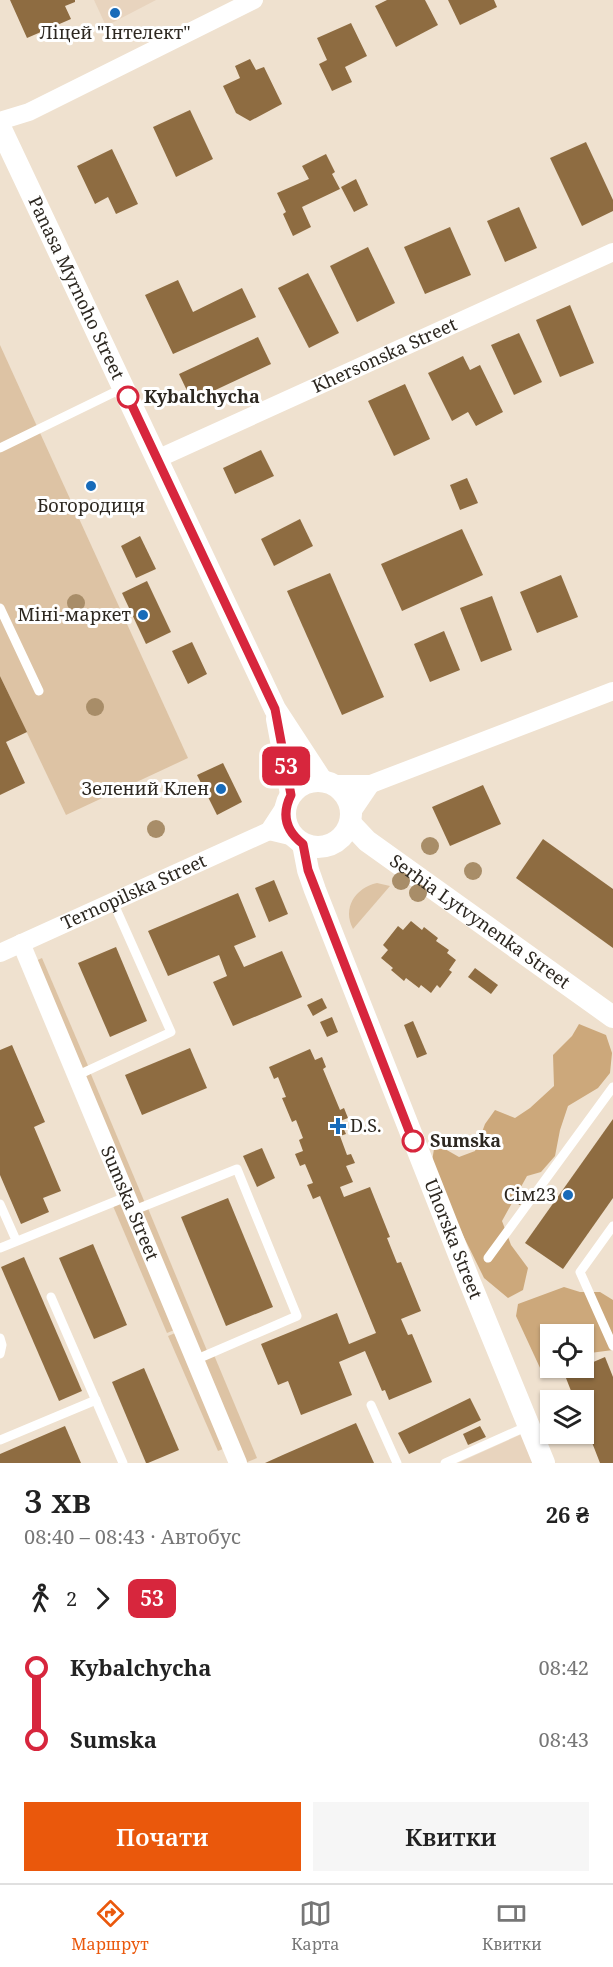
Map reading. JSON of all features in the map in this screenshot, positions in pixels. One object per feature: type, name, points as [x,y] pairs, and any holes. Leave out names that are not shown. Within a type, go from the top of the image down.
[{"type":"street","points":[[0,121],[29,112],[254,0]]},
{"type":"street","name":"Panasa Myrnoho Street","points":[[0,127],[275,709],[328,783]]},
{"type":"street","name":"Khersonska Street","points":[[157,459],[613,252]]},
{"type":"street","points":[[370,784],[345,834],[337,842],[326,847],[315,848],[269,831],[300,786],[310,782],[370,784],[613,691]]},
{"type":"street","name":"Panasa Myrnoho Street","points":[[275,709],[289,800]]},
{"type":"street","points":[[328,783],[343,791],[349,801],[351,818]]},
{"type":"street","points":[[289,800],[285,817],[288,828],[299,841]]},
{"type":"street","name":"Serhia Lytvynenka Street","points":[[351,818],[367,841],[613,1017]]},
{"type":"street","name":"Ternopilska Street","points":[[0,953],[269,831]]},
{"type":"street","name":"Uhorska Street","points":[[299,841],[308,870],[464,1270],[544,1463]]},
{"type":"street","name":"Sumska Street","points":[[21,943],[238,1463]]},
{"type":"lane","points":[[0,448],[123,388]]},
{"type":"lane","points":[[0,608],[39,691]]},
{"type":"lane","points":[[76,1076],[171,1032],[113,902]]},
{"type":"lane","points":[[488,1258],[613,1086]]},
{"type":"lane","points":[[0,1248],[16,1240],[237,1169],[297,1316],[195,1360]]},
{"type":"lane","points":[[0,1204],[16,1240]]},
{"type":"lane","points":[[613,1226],[580,1272],[613,1346]]},
{"type":"lane","points":[[51,1297],[123,1463]]},
{"type":"lane","points":[[0,1338],[2,1345],[0,1354]]},
{"type":"lane","points":[[0,1440],[96,1400]]},
{"type":"lane","points":[[371,1405],[397,1463]]},
{"type":"lane","points":[[445,1463],[529,1426]]},
{"type":"shaded area","name":"Ліцей \"Інтелект\"","points":[[94,0],[156,0],[106,26]]},
{"type":"shaded area","points":[[0,345],[188,758],[66,815],[0,676]]},
{"type":"shaded area","points":[[377,883],[390,886],[353,929],[349,914],[353,900],[362,889]]},
{"type":"shaded area","points":[[42,958],[89,1068],[78,1073],[31,963]]},
{"type":"shaded area","points":[[579,1024],[606,1035],[612,1053],[610,1073],[598,1088],[568,1106],[555,1156],[541,1172],[527,1176],[502,1221],[511,1245],[528,1268],[523,1290],[508,1298],[484,1278],[454,1217],[432,1161],[434,1149],[445,1149],[459,1157],[475,1151],[485,1124],[495,1110],[515,1118],[530,1108],[554,1086],[553,1055],[572,1036]]},
{"type":"shaded area","points":[[90,1072],[145,1203],[133,1208],[78,1077]]},
{"type":"shaded area","points":[[125,1201],[179,1328],[167,1333],[113,1206]]},
{"type":"shaded area","points":[[147,1206],[208,1353],[196,1358],[135,1212]]},
{"type":"shaded area","points":[[564,1287],[580,1292],[600,1292],[613,1300],[613,1350],[594,1352],[594,1324],[540,1324],[540,1368],[516,1316],[518,1304]]},
{"type":"shaded area","points":[[180,1331],[228,1447],[218,1451],[168,1336]]},
{"type":"shaded area","points":[[214,1355],[257,1458],[245,1463],[199,1361]]},
{"type":"shaded area","points":[[522,1434],[533,1463],[458,1463]]},
{"type":"building","points":[[10,0],[75,0],[75,2],[65,6],[71,19],[27,38]]},
{"type":"building","points":[[387,0],[425,0],[438,25],[396,47],[375,6]]},
{"type":"building","points":[[448,0],[494,0],[497,7],[460,25]]},
{"type":"building","points":[[351,23],[367,56],[345,67],[352,82],[332,91],[319,64],[327,60],[317,38]]},
{"type":"building","points":[[250,59],[256,70],[264,67],[282,104],[250,121],[236,113],[223,86],[240,78],[235,66]]},
{"type":"building","points":[[190,110],[213,159],[176,177],[153,127]]},
{"type":"building","points":[[586,142],[613,200],[613,211],[582,226],[550,158]]},
{"type":"building","points":[[112,149],[138,204],[116,214],[108,197],[95,204],[77,166]]},
{"type":"building","points":[[326,154],[335,172],[332,174],[340,189],[302,207],[311,227],[293,236],[283,214],[286,212],[277,193],[309,179],[302,166]]},
{"type":"building","points":[[356,179],[368,205],[354,212],[341,187]]},
{"type":"building","points":[[519,207],[537,248],[505,262],[487,221]]},
{"type":"building","points":[[450,227],[471,275],[425,294],[404,247]]},
{"type":"building","points":[[368,247],[395,303],[357,322],[330,266]]},
{"type":"building","points":[[308,273],[339,333],[309,348],[278,288]]},
{"type":"building","points":[[178,280],[193,312],[242,288],[256,317],[173,354],[145,295]]},
{"type":"building","points":[[570,305],[594,363],[560,377],[536,320]]},
{"type":"building","points":[[519,333],[542,382],[514,395],[491,345]]},
{"type":"building","points":[[258,337],[271,364],[192,401],[179,374]]},
{"type":"building","points":[[463,356],[470,370],[480,365],[503,412],[476,426],[468,412],[452,421],[428,373]]},
{"type":"building","points":[[405,384],[430,439],[394,456],[368,401]]},
{"type":"building","points":[[261,450],[274,476],[235,494],[223,468]]},
{"type":"building","points":[[467,478],[478,503],[460,510],[450,485]]},
{"type":"building","points":[[300,519],[313,546],[274,566],[261,539]]},
{"type":"building","points":[[462,529],[483,575],[402,611],[381,564]]},
{"type":"building","points":[[140,536],[156,569],[136,578],[121,546]]},
{"type":"building","points":[[330,573],[384,697],[342,715],[287,591]]},
{"type":"building","points":[[561,575],[578,617],[537,633],[520,592]]},
{"type":"building","points":[[147,581],[171,632],[146,644],[122,593]]},
{"type":"building","points":[[492,596],[512,650],[481,662],[460,608]]},
{"type":"building","points":[[444,631],[460,670],[430,682],[414,644]]},
{"type":"building","points":[[192,642],[207,674],[188,684],[172,651]]},
{"type":"building","points":[[0,676],[27,732],[6,742],[25,783],[0,795]]},
{"type":"building","points":[[223,763],[242,802],[217,815],[197,775]]},
{"type":"building","points":[[483,785],[501,824],[450,846],[432,807]]},
{"type":"building","points":[[543,839],[613,889],[613,948],[516,878]]},
{"type":"building","points":[[274,880],[288,914],[269,922],[255,888]]},
{"type":"building","points":[[238,893],[256,937],[234,946],[244,967],[282,951],[302,997],[233,1026],[213,982],[227,976],[219,955],[168,976],[148,931]]},
{"type":"building","points":[[411,921],[422,930],[424,927],[438,938],[436,941],[449,950],[447,953],[456,960],[449,970],[452,972],[440,988],[437,985],[431,993],[421,985],[419,988],[406,978],[404,981],[381,958],[388,950],[383,945],[398,926],[403,930]]},
{"type":"building","points":[[116,947],[147,1021],[110,1037],[78,963]]},
{"type":"building","points":[[475,968],[498,985],[491,994],[468,977]]},
{"type":"building","points":[[322,998],[327,1008],[313,1016],[307,1005]]},
{"type":"building","points":[[332,1017],[338,1032],[327,1037],[320,1022]]},
{"type":"building","points":[[413,1021],[427,1054],[417,1058],[404,1025]]},
{"type":"building","points":[[12,1045],[45,1122],[34,1127],[61,1191],[43,1198],[49,1212],[21,1224],[0,1175],[0,1050]]},
{"type":"building","points":[[190,1048],[207,1088],[142,1115],[125,1075]]},
{"type":"building","points":[[310,1049],[315,1060],[322,1057],[326,1067],[323,1069],[340,1110],[344,1108],[348,1118],[340,1121],[346,1134],[340,1136],[347,1155],[351,1154],[355,1163],[346,1166],[353,1182],[340,1187],[344,1197],[370,1187],[390,1237],[387,1238],[397,1263],[401,1262],[421,1311],[401,1319],[408,1335],[412,1334],[432,1382],[389,1400],[385,1390],[382,1391],[365,1351],[339,1362],[352,1395],[301,1415],[288,1381],[278,1385],[261,1344],[337,1313],[349,1344],[376,1333],[320,1196],[313,1199],[307,1185],[313,1183],[305,1164],[300,1166],[295,1154],[303,1151],[299,1140],[303,1138],[296,1120],[292,1122],[282,1098],[286,1097],[278,1077],[274,1079],[269,1067]]},
{"type":"building","points":[[613,1119],[613,1198],[563,1269],[525,1243]]},
{"type":"building","points":[[262,1148],[275,1178],[257,1187],[243,1156]]},
{"type":"building","points":[[522,1188],[529,1193],[520,1205],[513,1201]]},
{"type":"building","points":[[228,1198],[273,1307],[226,1326],[181,1217]]},
{"type":"building","points":[[93,1244],[127,1325],[94,1339],[59,1258]]},
{"type":"building","points":[[24,1257],[82,1391],[59,1401],[1,1267]]},
{"type":"building","points":[[605,1357],[613,1377],[613,1463],[600,1463],[593,1444],[594,1390],[571,1390],[566,1378],[594,1378],[594,1362]]},
{"type":"building","points":[[144,1368],[179,1450],[148,1463],[146,1463],[112,1382]]},
{"type":"building","points":[[470,1398],[481,1420],[409,1454],[398,1433]]},
{"type":"building","points":[[356,1423],[374,1463],[265,1463],[285,1454]]},
{"type":"building","points":[[65,1426],[81,1463],[0,1463],[0,1454]]},
{"type":"building","points":[[480,1426],[486,1437],[468,1445],[463,1434]]},
{"type":"bus line","name":"53","points":[[128,397],[275,709],[291,795],[286,805],[285,817],[288,828],[303,844],[308,870],[413,1141]]},
{"type":"place","name":"Ліцей \"Інтелект\"","points":[[115,13]]},
{"type":"place","name":"Kybalchycha","points":[[128,397]]},
{"type":"place","name":"Богородиця","points":[[91,486]]},
{"type":"place","name":"Міні-маркет","points":[[143,615]]},
{"type":"place","name":"Зелений Клен","points":[[221,789]]},
{"type":"place","name":"D.S.","points":[[338,1126]]},
{"type":"place","name":"Sumska","points":[[413,1141]]},
{"type":"place","name":"Сім23","points":[[568,1195]]}]
